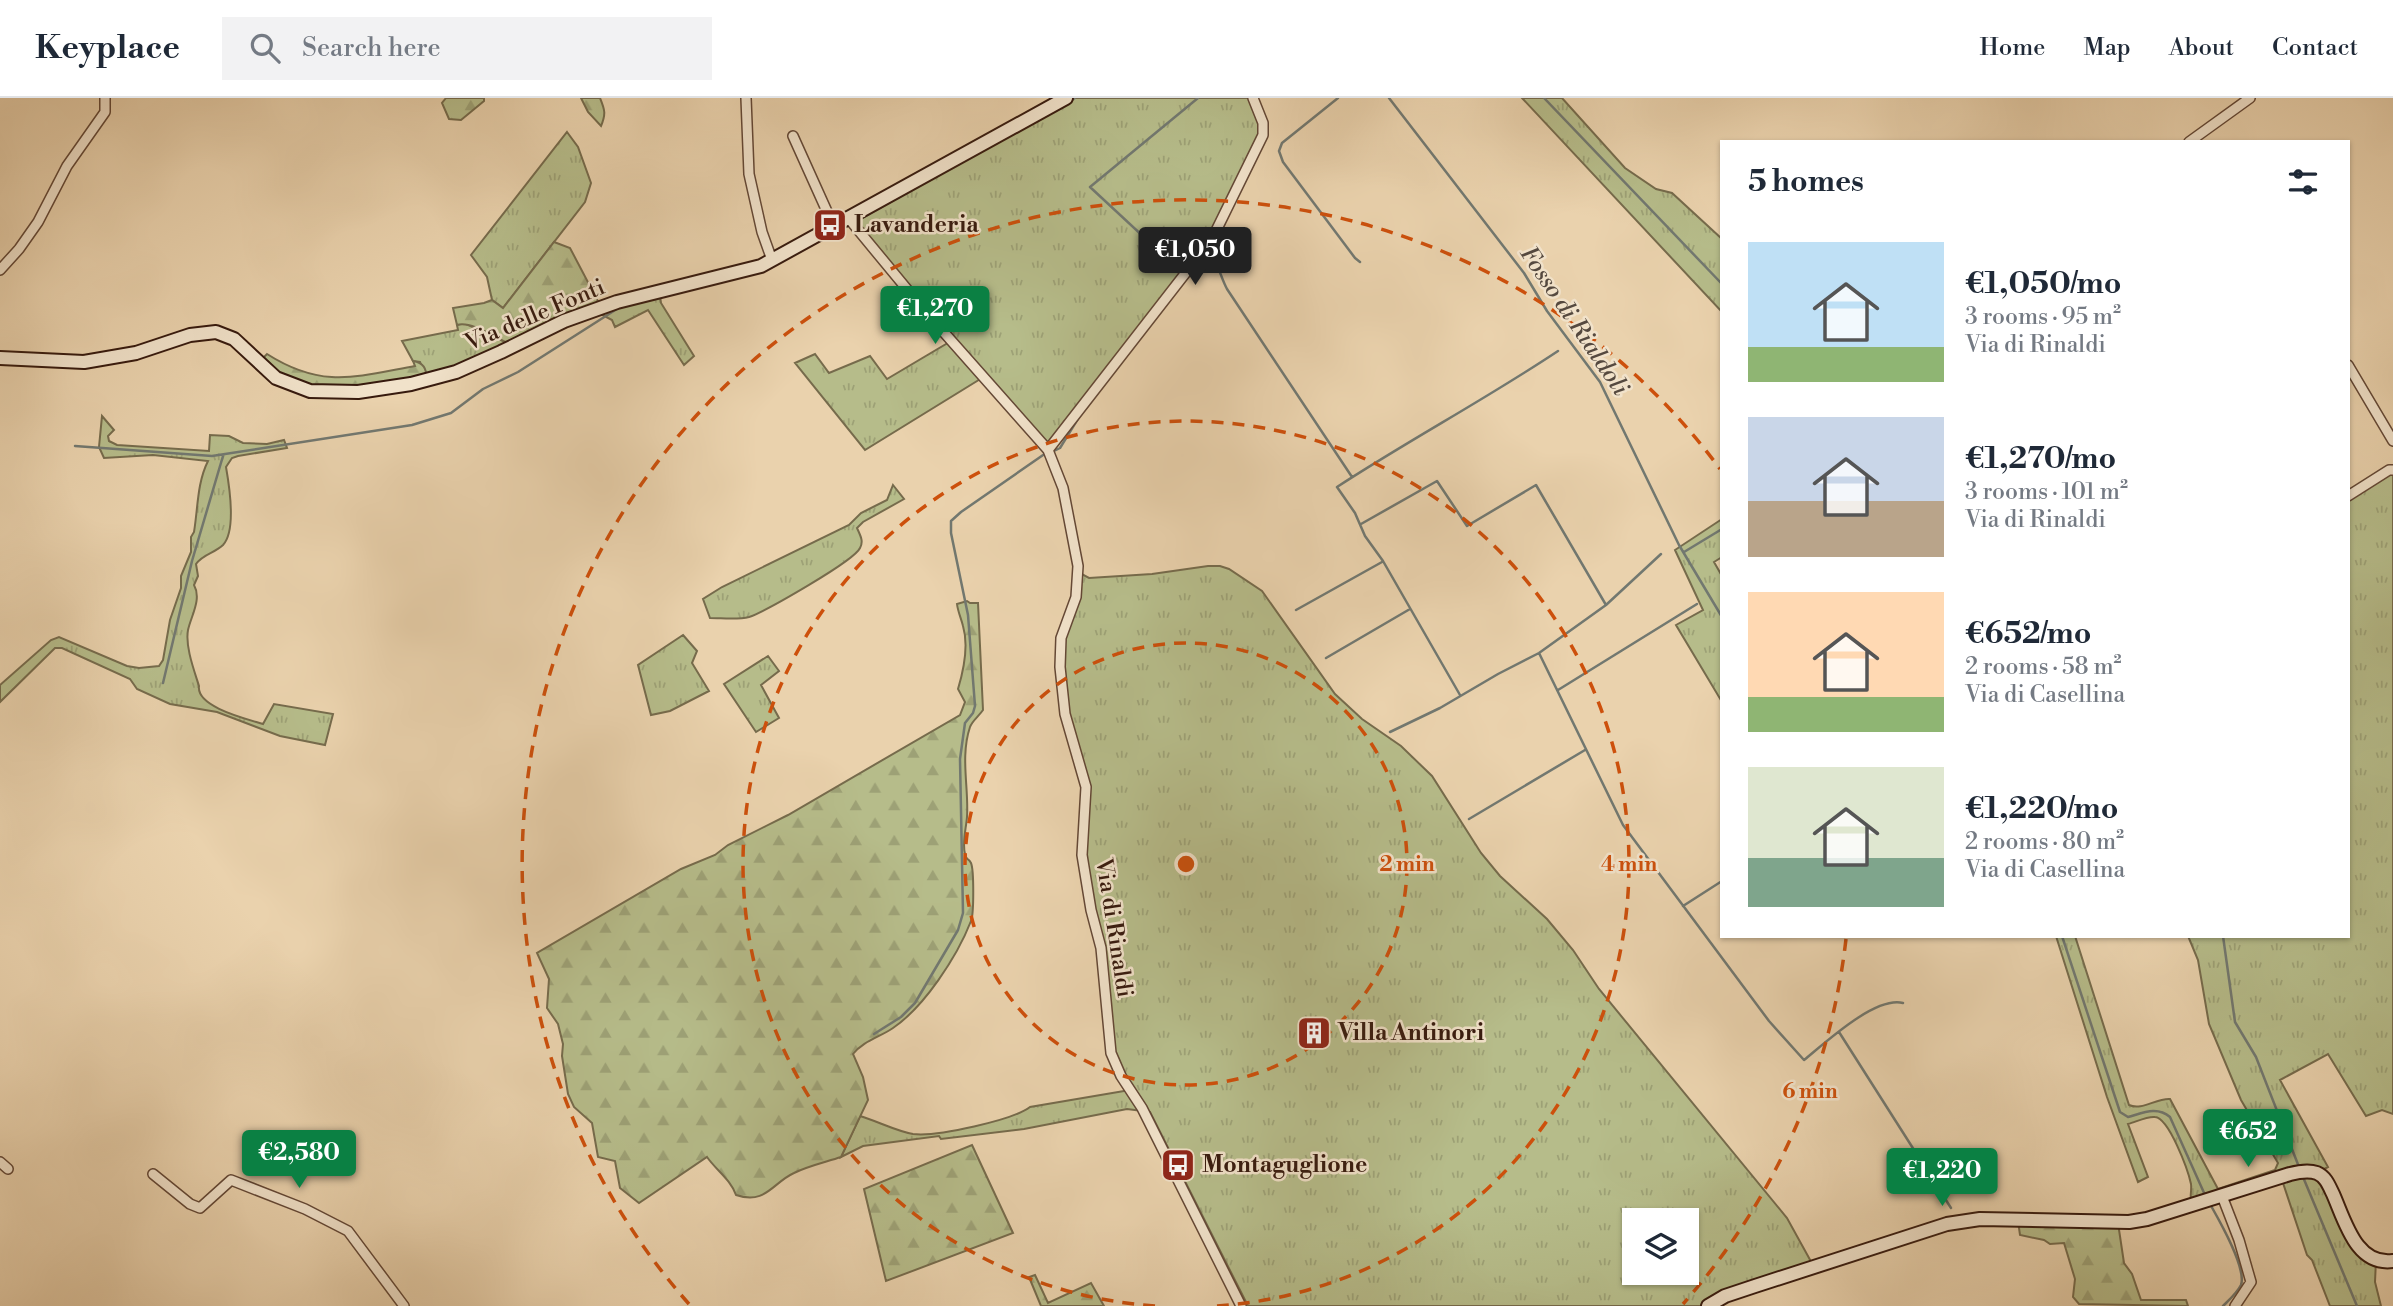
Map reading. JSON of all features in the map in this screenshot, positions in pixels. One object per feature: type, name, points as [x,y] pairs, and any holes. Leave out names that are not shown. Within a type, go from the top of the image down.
[{"type":"street","points":[[0,270],[38,222],[73,157],[105,112],[105,98]]},
{"type":"street","points":[[746,98],[749,174],[762,232],[772,260]]},
{"type":"street","name":"Via delle Fonti","points":[[0,358],[84,362],[136,353],[190,335],[216,332],[234,339],[276,378],[310,391],[358,391],[411,384],[456,372],[564,321],[617,302],[761,266],[1066,98]]},
{"type":"street","points":[[1048,450],[1212,239],[1263,135],[1263,123],[1253,98]]},
{"type":"street","points":[[2192,140],[2250,98]]},
{"type":"street","points":[[793,136],[834,227]]},
{"type":"street","name":"Via di Rinaldi","points":[[849,219],[942,331],[1048,450],[1063,488],[1079,566],[1076,597],[1061,639],[1060,667],[1065,714],[1086,788],[1082,855],[1091,910],[1101,948],[1111,1053],[1121,1076],[1142,1108],[1241,1306]]},
{"type":"street","points":[[2350,368],[2393,441]]},
{"type":"street","points":[[2350,494],[2393,470]]},
{"type":"street","points":[[0,1162],[8,1169]]},
{"type":"street","points":[[1708,1306],[1725,1296],[1947,1224],[1980,1219],[2129,1222],[2290,1174],[2314,1172],[2327,1183],[2364,1254],[2375,1260],[2393,1261]]},
{"type":"street","points":[[153,1174],[190,1204],[200,1208],[231,1180],[305,1209],[348,1231],[404,1306]]},
{"type":"street","points":[[2220,1196],[2239,1240],[2251,1282],[2235,1306]]},
{"type":"green space","points":[[446,98],[484,98],[484,101],[461,120],[449,119],[442,103]]},
{"type":"green space","points":[[581,98],[600,98],[604,112],[601,126],[588,112]]},
{"type":"green space","points":[[1066,98],[1253,98],[1263,135],[1212,239],[1048,450],[982,378],[865,450],[795,363],[815,354],[829,373],[870,356],[887,379],[951,341],[849,219]]},
{"type":"green space","points":[[1522,98],[1562,98],[1625,168],[1656,189],[1672,193],[1720,237],[1720,310]]},
{"type":"green space","points":[[567,132],[578,147],[591,183],[585,202],[503,308],[492,300],[487,277],[471,255]]},
{"type":"green space","points":[[554,242],[570,248],[601,307],[514,346],[470,325],[457,325],[453,308],[492,300],[503,308]]},
{"type":"green space","points":[[659,289],[661,303],[694,356],[684,365],[648,310],[615,327],[612,320],[593,310]]},
{"type":"green space","points":[[464,323],[514,346],[427,379],[420,362],[413,361],[402,341],[458,330],[457,325]]},
{"type":"green space","points":[[267,354],[305,372],[339,377],[415,366],[413,361],[424,367],[427,379],[310,391],[259,362]]},
{"type":"green space","points":[[102,416],[114,430],[108,436],[109,441],[117,445],[209,451],[210,435],[229,436],[243,443],[267,444],[284,440],[287,448],[238,456],[232,458],[226,467],[231,507],[230,529],[223,545],[196,564],[198,576],[194,585],[197,596],[188,630],[190,658],[200,693],[205,700],[224,711],[263,724],[274,704],[333,714],[325,745],[280,736],[217,712],[170,704],[137,689],[130,679],[62,648],[55,648],[0,702],[0,685],[51,640],[59,637],[127,666],[159,666],[163,660],[170,620],[181,588],[181,576],[191,552],[200,487],[208,461],[153,455],[104,458],[99,447]]},
{"type":"green space","points":[[2393,470],[2393,1114],[2382,1110],[2366,1116],[2328,1054],[2280,1080],[2328,1167],[2317,1173],[2353,1237],[2376,1260],[2375,1282],[2381,1306],[2330,1306],[2312,1260],[2307,1255],[2281,1177],[2192,1205],[2191,1184],[2177,1146],[2166,1126],[2152,1117],[2128,1124],[2148,1177],[2138,1182],[2107,1097],[2057,938],[2076,938],[2129,1105],[2139,1106],[2170,1099],[2218,1189],[2275,1170],[2278,1163],[2241,1100],[2209,1024],[2198,960],[2189,938],[2350,938],[2350,495]]},
{"type":"green space","points":[[893,485],[904,499],[857,528],[861,538],[860,548],[843,563],[790,596],[749,617],[710,618],[703,599],[722,587],[849,525],[861,513],[887,500]]},
{"type":"green space","points":[[1720,520],[1720,558],[1714,562],[1720,572],[1720,699],[1676,625],[1703,610],[1675,550]]},
{"type":"green space","points":[[1220,566],[1262,591],[1335,694],[1362,719],[1401,746],[1432,776],[1481,853],[1500,876],[1547,919],[1573,950],[1599,989],[1787,1218],[1814,1267],[1708,1306],[1248,1306],[1150,1112],[1127,1109],[1024,1129],[863,1146],[841,1157],[860,1116],[913,1134],[939,1133],[992,1122],[1030,1107],[1130,1090],[1111,1053],[1101,948],[1082,855],[1086,805],[1065,714],[1061,638],[1078,572],[1089,578]]},
{"type":"green space","points":[[967,601],[978,603],[983,710],[971,725],[967,738],[967,817],[964,845],[972,867],[973,901],[971,921],[957,950],[928,994],[905,1019],[867,1042],[853,1054],[863,1077],[868,1100],[841,1157],[794,1173],[762,1195],[746,1197],[736,1195],[707,1157],[639,1203],[620,1188],[615,1161],[598,1157],[592,1123],[574,1107],[568,1094],[562,1056],[563,1044],[558,1024],[547,1008],[549,979],[537,953],[681,869],[715,855],[728,845],[788,815],[960,715],[965,702],[958,689],[964,666],[966,641],[957,604]]},
{"type":"green space","points":[[683,635],[697,651],[692,663],[709,691],[670,711],[651,715],[638,665]]},
{"type":"green space","points":[[768,656],[779,671],[761,685],[779,718],[756,732],[724,684]]},
{"type":"green space","points":[[972,1145],[1013,1233],[886,1281],[864,1189]]},
{"type":"green space","points":[[2018,1221],[2118,1223],[2124,1263],[2132,1274],[2141,1300],[2186,1300],[2188,1306],[2079,1304],[2073,1297],[2075,1279],[2064,1243],[2050,1244],[2044,1240],[2020,1235]]},
{"type":"green space","points":[[1035,1275],[1048,1303],[1091,1283],[1104,1306],[1041,1306],[1029,1277]]},
{"type":"waterway","points":[[1068,102],[1075,98]]},
{"type":"waterway","points":[[1198,98],[1090,187],[1174,265],[1192,244],[1201,249]]},
{"type":"waterway","points":[[1338,98],[1282,143],[1279,151],[1283,162],[1360,262]]},
{"type":"waterway","name":"Fosso di Rialdoli","points":[[1389,98],[1524,273],[1547,311],[1600,382],[1679,545],[1720,614]]},
{"type":"waterway","points":[[1544,98],[1720,282]]},
{"type":"waterway","points":[[855,222],[901,196]]},
{"type":"waterway","points":[[836,231],[849,225]]},
{"type":"waterway","points":[[1206,253],[1214,261],[1227,289],[1352,477]]},
{"type":"waterway","points":[[75,446],[212,456],[412,425],[451,413],[483,389],[518,372],[620,307]]},
{"type":"waterway","points":[[1460,695],[1383,561],[1365,536],[1355,513],[1337,487],[1558,351]]},
{"type":"waterway","points":[[1052,452],[1060,448],[1079,417]]},
{"type":"waterway","points":[[874,1034],[901,1017],[915,1003],[958,930],[963,913],[960,759],[965,723],[975,706],[968,615],[951,533],[951,521],[1046,453]]},
{"type":"waterway","points":[[163,683],[192,561],[223,456]]},
{"type":"waterway","points":[[1361,524],[1437,481],[1467,526],[1536,485],[1606,605]]},
{"type":"waterway","points":[[1684,552],[1720,530]]},
{"type":"waterway","points":[[1390,732],[1440,708],[1539,653],[1606,605],[1661,554]]},
{"type":"waterway","points":[[1296,610],[1382,562]]},
{"type":"waterway","points":[[1558,690],[1697,604]]},
{"type":"waterway","points":[[1326,658],[1410,609]]},
{"type":"waterway","points":[[1539,653],[1623,825],[1769,1021],[1804,1060],[1865,1013],[1892,1003],[1903,1003]]},
{"type":"waterway","points":[[1469,819],[1585,750]]},
{"type":"waterway","points":[[1683,906],[1720,882]]},
{"type":"waterway","name":"Fosso di Rialdoli","points":[[2063,938],[2120,1112],[2128,1117],[2155,1111],[2170,1117],[2205,1195]]},
{"type":"waterway","points":[[2223,938],[2235,1022],[2256,1057],[2299,1167]]},
{"type":"waterway","points":[[1839,1032],[1951,1208]]},
{"type":"waterway","points":[[2303,1177],[2357,1306]]},
{"type":"waterway","name":"Fosso di Rialdoli","points":[[2210,1204],[2231,1244],[2242,1277],[2241,1285],[2223,1306]]},
{"type":"place","name":"Lavanderia","points":[[830,225]]},
{"type":"place","name":"Villa Antinori","points":[[1314,1033]]},
{"type":"place","name":"Montaguglione","points":[[1178,1165]]}]
